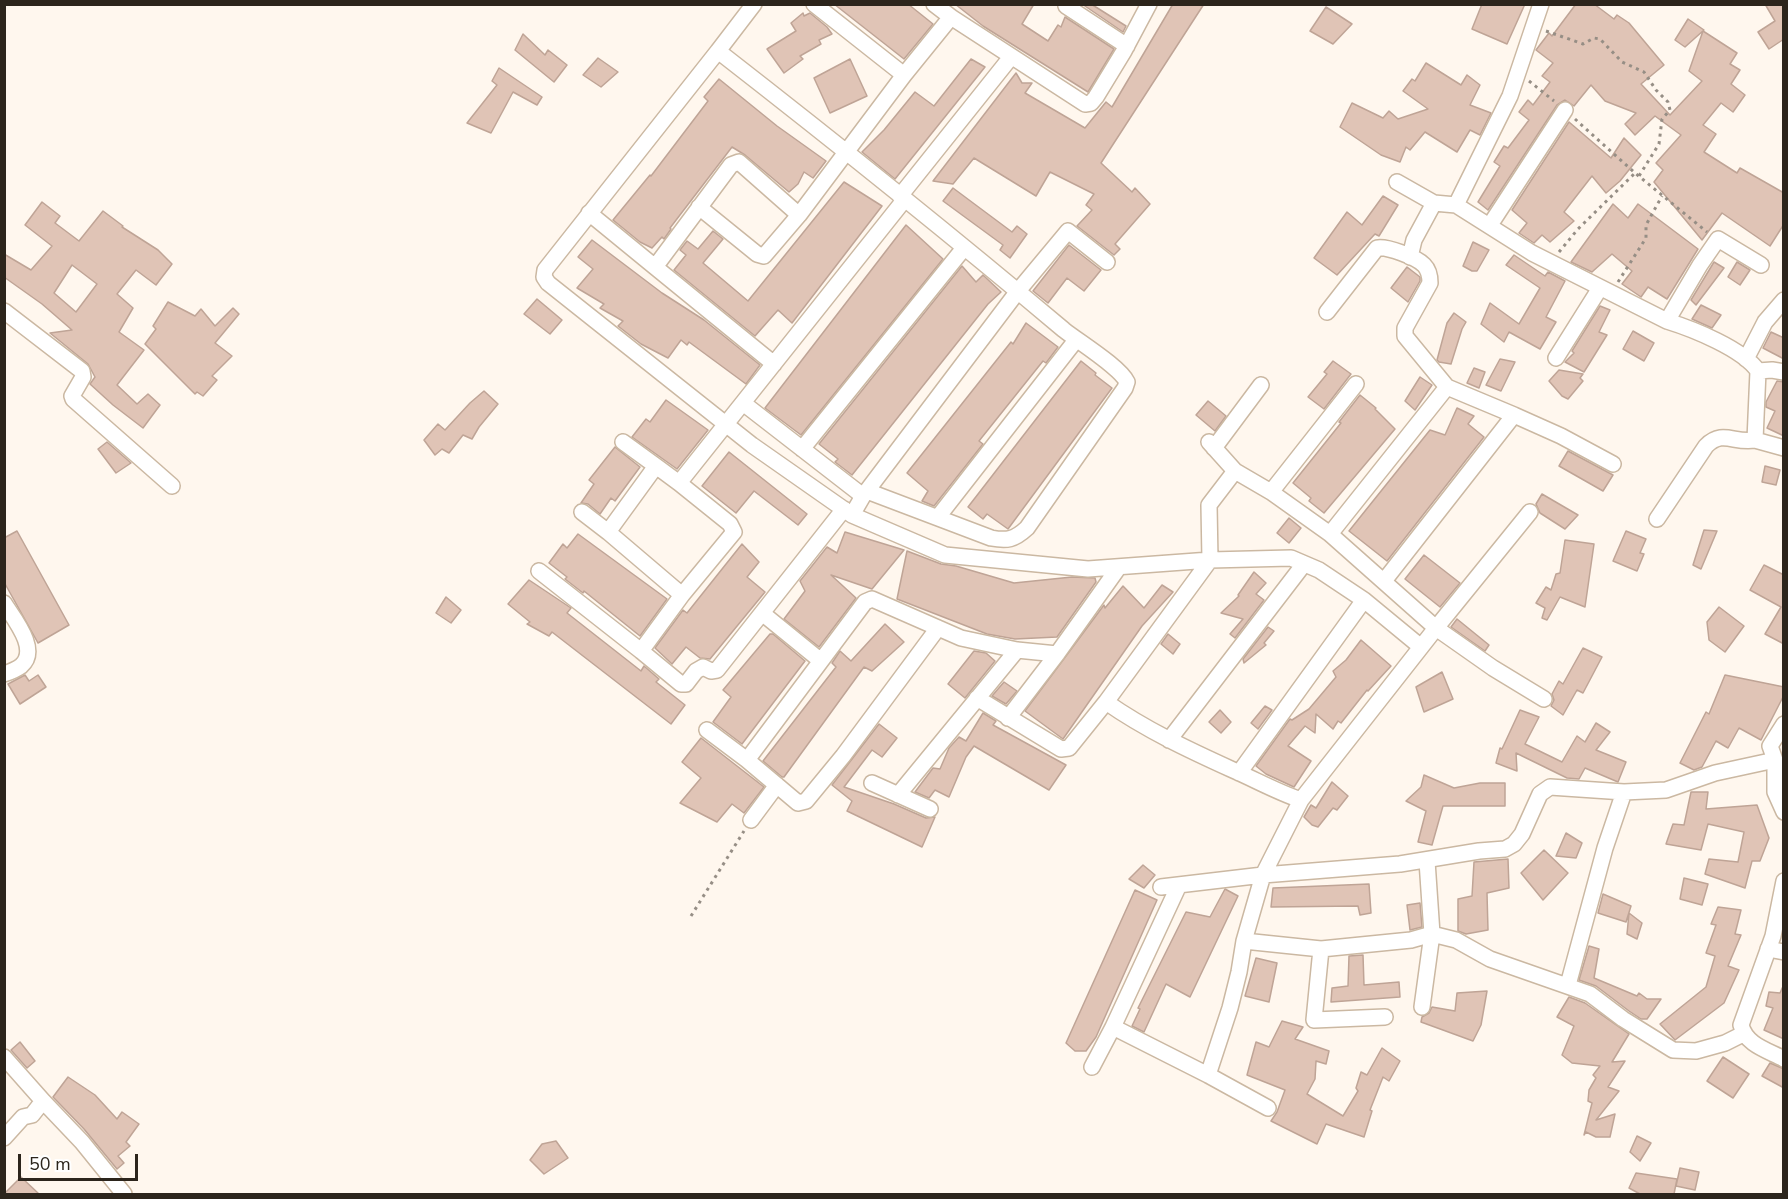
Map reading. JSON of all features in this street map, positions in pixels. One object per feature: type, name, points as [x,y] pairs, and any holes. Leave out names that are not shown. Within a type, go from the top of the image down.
[{"type":"street","points":[[814,4],[904,75]]},
{"type":"street","points":[[934,4],[1085,104],[1091,103],[1096,97],[1149,4]]},
{"type":"street","points":[[1456,205],[1510,96],[1541,4]]},
{"type":"street","points":[[1066,6],[1127,46]]},
{"type":"street","points":[[748,7],[718,51],[545,270],[545,280],[783,467],[848,512],[945,555],[1088,569],[1210,560],[1291,558],[1319,570],[1364,600],[1421,647]]},
{"type":"street","points":[[699,207],[762,256],[767,254],[951,17]]},
{"type":"street","points":[[718,51],[848,152],[1076,340],[1122,373],[1127,382],[1027,528],[1016,538],[1006,541],[991,538],[938,517],[865,494],[743,403]]},
{"type":"street","points":[[679,483],[1011,57]]},
{"type":"street","points":[[1490,225],[1565,110]]},
{"type":"street","points":[[655,267],[731,165],[739,162],[799,215]]},
{"type":"street","points":[[1397,182],[1434,203],[1456,205],[1550,262],[1667,321],[1689,328],[1746,359],[1758,371],[1755,440]]},
{"type":"street","points":[[1410,257],[1414,240],[1434,203]]},
{"type":"street","points":[[589,213],[774,364]]},
{"type":"street","points":[[539,571],[681,684],[686,684],[696,671],[703,667],[711,671],[717,670],[762,613],[865,494],[1018,291],[1068,231],[1107,262]]},
{"type":"street","points":[[1667,321],[1718,239],[1761,265]]},
{"type":"street","points":[[1327,312],[1377,248],[1383,247],[1410,257],[1424,265],[1430,276],[1430,283],[1405,328],[1405,336],[1447,387],[1561,436],[1613,464]]},
{"type":"street","points":[[802,449],[964,248]]},
{"type":"street","points":[[1556,358],[1605,291]]},
{"type":"street","points":[[1746,359],[1766,322],[1784,300]]},
{"type":"street","points":[[4,311],[82,371],[84,375],[72,393],[73,399],[172,486]]},
{"type":"street","points":[[938,517],[1076,340]]},
{"type":"street","points":[[1758,371],[1784,372]]},
{"type":"street","points":[[1271,492],[1356,384]]},
{"type":"street","points":[[1261,385],[1211,445],[1235,471],[1271,492],[1330,534],[1436,628],[1493,668],[1544,699]]},
{"type":"street","points":[[1330,534],[1447,387]]},
{"type":"street","points":[[1384,581],[1514,415]]},
{"type":"street","points":[[1657,519],[1713,439],[1723,437],[1743,441],[1755,440],[1784,448]]},
{"type":"street","points":[[623,442],[730,524],[734,532],[640,651]]},
{"type":"street","points":[[608,532],[656,466]]},
{"type":"street","points":[[976,698],[1066,750],[1106,702],[1210,560],[1209,505],[1235,471]]},
{"type":"street","points":[[582,512],[682,595]]},
{"type":"street","points":[[1208,1075],[1230,1008],[1244,941],[1263,875],[1301,800],[1530,512]]},
{"type":"street","points":[[1169,740],[1304,564]]},
{"type":"street","points":[[1008,718],[1119,567]]},
{"type":"street","points":[[747,760],[865,602],[872,599],[961,638],[1017,650],[1057,654]]},
{"type":"street","points":[[1239,773],[1364,600]]},
{"type":"street","points":[[4,603],[29,646],[28,657],[22,665],[4,674]]},
{"type":"street","points":[[762,613],[821,661]]},
{"type":"street","points":[[707,730],[798,803],[806,801],[843,756],[938,628]]},
{"type":"street","points":[[898,795],[1017,650]]},
{"type":"street","points":[[1106,702],[1169,740],[1282,794],[1301,800]]},
{"type":"street","points":[[1784,724],[1770,746],[1775,760],[1775,792],[1784,812]]},
{"type":"street","points":[[1161,887],[1263,875],[1426,861],[1479,851],[1505,849],[1514,844],[1522,834],[1540,794],[1550,787],[1624,792],[1666,790],[1714,773],[1775,760]]},
{"type":"street","points":[[872,783],[930,809]]},
{"type":"street","points":[[751,820],[777,785]]},
{"type":"street","points":[[1568,985],[1605,848],[1624,792]]},
{"type":"street","points":[[1422,1008],[1432,934],[1426,861]]},
{"type":"street","points":[[1784,881],[1773,936],[1776,950],[1741,1025],[1743,1034],[1751,1042],[1784,1059]]},
{"type":"street","points":[[1092,1067],[1113,1028],[1179,885]]},
{"type":"street","points":[[1244,941],[1321,949],[1411,940],[1432,934],[1456,940],[1490,959],[1590,994],[1623,1019],[1673,1050],[1696,1051],[1743,1034]]},
{"type":"street","points":[[1321,949],[1314,1020],[1386,1017]]},
{"type":"street","points":[[1113,1028],[1208,1075],[1268,1108]]},
{"type":"street","points":[[4,1057],[82,1142],[124,1194]]},
{"type":"street","points":[[4,1138],[22,1117],[32,1115],[43,1101]]},
{"type":"path","points":[[1534,26],[1583,44],[1594,38],[1600,39],[1622,62],[1644,72],[1656,90],[1668,102],[1670,110],[1662,119],[1659,144],[1639,176]]},
{"type":"path","points":[[1519,72],[1662,196],[1698,226],[1718,239]]},
{"type":"path","points":[[1550,262],[1578,229],[1635,173]]},
{"type":"path","points":[[1605,291],[1646,238],[1646,225],[1662,196]]},
{"type":"path","points":[[691,916],[751,820]]},
{"type":"building","points":[[834,4],[908,4],[933,24],[904,59]]},
{"type":"building","points":[[955,4],[1034,4],[1022,24],[1048,41],[1058,25],[1061,27],[1065,17],[1114,49],[1088,92],[983,26]]},
{"type":"building","points":[[1082,4],[1091,4],[1126,26],[1123,32]]},
{"type":"building","points":[[1173,4],[1204,4],[1101,163],[1132,192],[1135,188],[1150,204],[1115,244],[1120,249],[1114,255],[1077,226],[1092,210],[1086,205],[1094,194],[1050,172],[1036,196],[974,158],[953,184],[933,181],[1016,73],[1022,83],[1032,83],[1025,93],[1085,128],[1106,102],[1112,107]]},
{"type":"building","points":[[1482,4],[1525,4],[1507,44],[1472,29]]},
{"type":"building","points":[[1576,4],[1594,4],[1614,19],[1617,15],[1629,23],[1664,65],[1641,84],[1670,115],[1702,81],[1689,71],[1703,31],[1737,53],[1730,64],[1740,70],[1731,84],[1745,95],[1733,112],[1721,103],[1703,125],[1716,134],[1704,152],[1737,173],[1740,168],[1784,193],[1784,224],[1770,246],[1722,213],[1702,240],[1654,182],[1663,170],[1656,163],[1681,135],[1655,116],[1635,135],[1625,124],[1636,113],[1605,101],[1591,85],[1574,106],[1565,100],[1557,105],[1488,210],[1478,202],[1500,166],[1494,162],[1504,146],[1508,148],[1529,120],[1519,112],[1528,100],[1533,105],[1550,82],[1542,76],[1553,63],[1536,50],[1549,33],[1552,36]]},
{"type":"building","points":[[1765,4],[1784,4],[1784,39],[1769,49],[1758,32],[1775,21]]},
{"type":"building","points":[[1326,7],[1352,24],[1333,44],[1310,31]]},
{"type":"building","points":[[803,13],[804,16],[810,13],[832,34],[819,40],[821,44],[800,56],[803,59],[784,73],[767,49],[796,31],[791,23]]},
{"type":"building","points":[[1688,19],[1704,30],[1685,47],[1675,40]]},
{"type":"building","points":[[523,34],[545,55],[548,50],[567,65],[554,82],[515,50]]},
{"type":"building","points":[[598,58],[618,72],[601,87],[583,75]]},
{"type":"building","points":[[850,59],[867,96],[830,113],[814,78]]},
{"type":"building","points":[[971,59],[985,67],[895,179],[862,152],[884,130],[915,92],[934,106]]},
{"type":"building","points":[[1426,63],[1461,85],[1467,75],[1480,85],[1470,105],[1491,113],[1480,135],[1470,130],[1457,152],[1425,132],[1410,150],[1406,147],[1400,162],[1381,155],[1340,127],[1352,103],[1383,118],[1389,111],[1398,119],[1428,109],[1403,91],[1412,79],[1415,81]]},
{"type":"building","points":[[499,68],[542,97],[537,105],[513,92],[491,133],[467,123],[497,85],[492,81]]},
{"type":"building","points":[[719,79],[777,126],[826,161],[813,178],[804,172],[798,184],[789,192],[732,147],[664,239],[662,237],[652,248],[640,242],[613,220],[651,176],[708,101],[704,97]]},
{"type":"building","points":[[1569,122],[1611,158],[1624,138],[1641,155],[1620,181],[1606,193],[1592,176],[1564,212],[1574,221],[1550,242],[1542,235],[1534,243],[1519,233],[1527,223],[1512,210]]},
{"type":"building","points":[[844,182],[882,206],[792,323],[778,310],[755,336],[674,270],[686,255],[680,250],[687,241],[698,249],[713,231],[723,239],[703,263],[748,301]]},
{"type":"building","points":[[953,188],[1012,232],[1017,226],[1027,234],[1010,258],[1000,250],[1003,245],[943,201]]},
{"type":"building","points":[[1383,196],[1398,205],[1379,236],[1375,234],[1337,275],[1314,258],[1347,212],[1362,225]]},
{"type":"building","points":[[42,202],[60,216],[55,223],[79,241],[103,211],[122,227],[158,250],[172,264],[156,285],[136,270],[117,294],[133,308],[119,332],[144,350],[117,385],[137,404],[148,394],[160,405],[143,428],[90,384],[95,377],[88,364],[50,333],[72,330],[42,304],[4,277],[4,254],[31,270],[52,246],[25,225]],"holes":[[[72,265],[97,284],[76,312],[54,293]]]},
{"type":"building","points":[[1613,204],[1628,218],[1638,204],[1698,249],[1667,299],[1648,287],[1641,297],[1622,284],[1632,271],[1612,254],[1592,272],[1571,262]]},
{"type":"building","points":[[906,225],[943,259],[801,435],[765,408]]},
{"type":"building","points":[[592,240],[662,293],[704,320],[760,365],[746,384],[689,342],[687,345],[681,340],[668,358],[641,344],[618,326],[623,321],[600,308],[604,304],[577,288],[593,269],[578,257]]},
{"type":"building","points":[[1473,242],[1489,250],[1477,271],[1463,266]]},
{"type":"building","points":[[1069,245],[1101,270],[1084,291],[1067,278],[1048,303],[1033,291]]},
{"type":"building","points":[[1514,255],[1545,276],[1548,272],[1565,281],[1546,317],[1556,322],[1540,349],[1509,332],[1504,342],[1481,324],[1490,303],[1519,324],[1540,288],[1506,265]]},
{"type":"building","points":[[1714,262],[1724,268],[1696,305],[1691,300]]},
{"type":"building","points":[[1737,262],[1750,270],[1740,285],[1728,277]]},
{"type":"building","points":[[962,266],[976,282],[983,275],[1001,292],[988,304],[852,475],[835,462],[838,459],[819,444]]},
{"type":"building","points":[[1407,267],[1420,277],[1408,302],[1391,288]]},
{"type":"building","points":[[537,299],[562,320],[550,334],[524,314]]},
{"type":"building","points":[[168,302],[195,316],[201,309],[215,326],[233,308],[239,314],[215,343],[232,356],[212,376],[217,380],[203,396],[197,392],[195,394],[145,344],[156,329],[153,326]]},
{"type":"building","points":[[1701,305],[1721,315],[1712,328],[1692,319]]},
{"type":"building","points":[[1600,306],[1610,310],[1599,332],[1607,335],[1584,372],[1565,362],[1574,353],[1572,351]]},
{"type":"building","points":[[1454,313],[1466,322],[1451,364],[1439,362],[1437,360],[1447,323]]},
{"type":"building","points":[[1026,323],[1058,347],[1046,363],[1043,361],[979,441],[983,444],[934,506],[922,501],[928,491],[907,473],[1011,342],[1013,344]]},
{"type":"building","points":[[1633,331],[1654,343],[1644,361],[1623,349]]},
{"type":"building","points":[[1771,332],[1784,338],[1784,359],[1763,348]]},
{"type":"building","points":[[1500,359],[1515,362],[1501,391],[1486,385]]},
{"type":"building","points":[[1081,361],[1112,388],[1008,529],[987,514],[983,519],[968,507]]},
{"type":"building","points":[[1333,361],[1351,374],[1324,409],[1308,397],[1327,374],[1324,372]]},
{"type":"building","points":[[1474,368],[1485,372],[1479,388],[1467,383]]},
{"type":"building","points":[[1559,370],[1583,374],[1580,378],[1583,381],[1568,399],[1562,396],[1549,381]]},
{"type":"building","points":[[1420,377],[1432,385],[1415,410],[1405,401]]},
{"type":"building","points":[[1777,381],[1784,382],[1784,436],[1767,428],[1775,411],[1766,407],[1766,402]]},
{"type":"building","points":[[484,391],[498,404],[472,439],[463,435],[449,453],[442,449],[435,455],[424,440],[438,424],[445,430]]},
{"type":"building","points":[[1360,395],[1376,408],[1395,429],[1324,513],[1309,501],[1311,498],[1293,483],[1341,423],[1339,422]]},
{"type":"building","points":[[666,400],[708,430],[677,469],[632,437],[646,419],[650,422]]},
{"type":"building","points":[[1208,401],[1226,416],[1215,431],[1196,415]]},
{"type":"building","points":[[1457,408],[1474,416],[1468,424],[1484,437],[1387,561],[1349,531],[1430,430],[1445,435]]},
{"type":"building","points":[[107,442],[131,463],[116,473],[98,449]]},
{"type":"building","points":[[615,447],[640,467],[615,501],[611,498],[600,514],[588,504],[581,503],[594,484],[589,480]]},
{"type":"building","points":[[1568,451],[1613,475],[1603,491],[1559,466]]},
{"type":"building","points":[[729,452],[807,514],[798,525],[754,491],[736,513],[702,486]]},
{"type":"building","points":[[1765,466],[1780,470],[1776,485],[1762,482]]},
{"type":"building","points":[[1542,494],[1578,515],[1565,529],[1540,513],[1536,504]]},
{"type":"building","points":[[1289,518],[1301,528],[1289,543],[1277,533]]},
{"type":"building","points":[[1704,530],[1717,531],[1701,569],[1693,565]]},
{"type":"building","points":[[17,531],[69,625],[38,643],[4,582],[4,538]]},
{"type":"building","points":[[1626,531],[1646,539],[1640,553],[1644,554],[1637,571],[1613,561]]},
{"type":"building","points":[[845,532],[904,550],[872,589],[831,575],[856,598],[819,647],[784,619],[805,591],[800,581],[827,547],[837,553]]},
{"type":"building","points":[[578,534],[667,599],[640,636],[584,591],[583,593],[565,579],[567,577],[549,563],[563,544],[567,548]]},
{"type":"building","points":[[1565,540],[1594,544],[1585,607],[1560,597],[1547,620],[1542,618],[1545,608],[1536,603],[1546,587],[1551,590],[1556,574],[1560,573]]},
{"type":"building","points":[[742,544],[759,562],[747,577],[765,592],[710,659],[700,658],[686,647],[672,664],[655,648],[683,610],[687,613]]},
{"type":"building","points":[[907,551],[941,564],[956,566],[1014,583],[1072,577],[1095,578],[1096,582],[1057,637],[1015,639],[987,634],[897,599]]},
{"type":"building","points":[[1424,555],[1460,583],[1440,607],[1405,579]]},
{"type":"building","points":[[1764,565],[1784,575],[1784,644],[1765,634],[1781,607],[1750,590]]},
{"type":"building","points":[[1254,572],[1266,583],[1256,594],[1264,600],[1235,638],[1230,634],[1243,619],[1221,613],[1239,596]]},
{"type":"building","points":[[529,580],[571,608],[567,613],[641,671],[644,666],[659,679],[656,682],[685,705],[671,724],[552,632],[549,636],[527,624],[530,622],[508,604]]},
{"type":"building","points":[[1162,585],[1173,592],[1142,626],[1063,739],[1025,711],[1104,605],[1105,608],[1123,586],[1144,608]]},
{"type":"building","points":[[446,597],[461,610],[451,623],[436,613]]},
{"type":"building","points":[[1719,607],[1744,626],[1725,652],[1709,640],[1707,622]]},
{"type":"building","points":[[1457,619],[1489,645],[1485,651],[1451,627]]},
{"type":"building","points":[[885,624],[904,642],[872,671],[864,667],[782,777],[763,761],[836,667],[832,663],[840,651],[851,661]]},
{"type":"building","points":[[1268,627],[1274,631],[1264,643],[1266,645],[1244,663],[1243,659]]},
{"type":"building","points":[[770,634],[773,634],[805,661],[742,744],[713,722],[731,697],[723,690]]},
{"type":"building","points":[[1168,634],[1180,644],[1173,654],[1161,644]]},
{"type":"building","points":[[1361,640],[1391,666],[1367,690],[1341,723],[1338,721],[1333,729],[1316,714],[1315,733],[1305,726],[1288,746],[1311,761],[1294,787],[1266,774],[1256,766],[1290,719],[1292,720],[1309,709],[1336,677],[1333,671],[1346,660]]},
{"type":"building","points":[[1583,648],[1602,657],[1583,693],[1577,690],[1563,715],[1551,706],[1554,700],[1552,694],[1559,681],[1563,684]]},
{"type":"building","points":[[974,651],[986,653],[995,661],[965,698],[948,684]]},
{"type":"building","points":[[1442,672],[1453,699],[1424,712],[1416,687]]},
{"type":"building","points":[[25,675],[29,681],[38,675],[46,687],[20,704],[8,684]]},
{"type":"building","points":[[1725,675],[1784,687],[1784,695],[1761,740],[1739,728],[1728,748],[1716,741],[1702,767],[1694,770],[1680,763],[1706,712],[1709,714]]},
{"type":"building","points":[[1004,682],[1017,691],[1006,704],[992,696]]},
{"type":"building","points":[[1265,706],[1272,710],[1258,729],[1251,723]]},
{"type":"building","points":[[1220,710],[1231,722],[1221,733],[1209,722]]},
{"type":"building","points":[[1520,710],[1539,717],[1525,744],[1562,762],[1577,736],[1585,742],[1596,723],[1610,732],[1596,750],[1626,762],[1618,782],[1585,768],[1579,779],[1567,778],[1516,753],[1517,771],[1496,763],[1500,748],[1502,749]]},
{"type":"building","points":[[983,713],[996,721],[993,725],[1066,765],[1049,790],[974,746],[966,757],[949,797],[935,790],[929,798],[915,792],[933,768],[940,769],[949,748],[959,737],[966,741]]},
{"type":"building","points":[[879,724],[897,738],[882,757],[872,750],[844,787],[926,818],[935,817],[922,847],[847,811],[852,801],[832,785]]},
{"type":"building","points":[[701,738],[764,787],[744,813],[732,804],[717,822],[680,803],[701,778],[682,762]]},
{"type":"building","points":[[1424,775],[1454,788],[1480,783],[1505,783],[1505,806],[1443,806],[1432,845],[1418,842],[1426,811],[1406,801],[1421,787]]},
{"type":"building","points":[[1332,782],[1348,796],[1337,810],[1333,808],[1318,827],[1312,825],[1304,817],[1311,805],[1316,808]]},
{"type":"building","points":[[1691,792],[1708,792],[1706,809],[1757,805],[1769,838],[1760,861],[1752,861],[1745,888],[1705,874],[1709,859],[1738,862],[1744,832],[1708,824],[1701,850],[1666,844],[1673,824],[1684,825]]},
{"type":"building","points":[[1566,833],[1582,843],[1576,858],[1556,856]]},
{"type":"building","points":[[1544,850],[1568,873],[1543,900],[1521,873]]},
{"type":"building","points":[[1508,859],[1509,888],[1487,893],[1488,930],[1466,934],[1458,931],[1458,899],[1472,896],[1474,862]]},
{"type":"building","points":[[1143,865],[1155,875],[1144,888],[1129,879]]},
{"type":"building","points":[[1684,878],[1708,884],[1702,905],[1680,899]]},
{"type":"building","points":[[1369,884],[1371,913],[1360,915],[1358,906],[1271,907],[1273,888]]},
{"type":"building","points":[[1225,889],[1238,896],[1190,997],[1166,984],[1144,1032],[1132,1026],[1140,1009],[1138,1008],[1186,912],[1210,917]]},
{"type":"building","points":[[1135,890],[1157,900],[1096,1037],[1086,1051],[1075,1051],[1066,1043]]},
{"type":"building","points":[[1603,894],[1631,906],[1626,922],[1598,913]]},
{"type":"building","points":[[1420,903],[1422,927],[1410,930],[1407,905]]},
{"type":"building","points":[[1718,907],[1741,910],[1735,934],[1741,935],[1728,966],[1739,970],[1724,1003],[1675,1040],[1660,1024],[1706,987],[1715,956],[1706,953],[1716,925],[1711,924]]},
{"type":"building","points":[[1629,913],[1642,923],[1637,939],[1627,934]]},
{"type":"building","points":[[1589,946],[1599,949],[1594,978],[1637,996],[1639,993],[1647,999],[1661,999],[1647,1019],[1641,1019],[1596,986],[1579,980]]},
{"type":"building","points":[[1363,955],[1364,985],[1399,982],[1400,997],[1331,1002],[1332,988],[1348,986],[1349,956]]},
{"type":"building","points":[[1256,958],[1277,963],[1269,1002],[1245,996]]},
{"type":"building","points":[[1784,984],[1784,1039],[1764,1030],[1773,1008],[1766,1006],[1769,992],[1780,993]]},
{"type":"building","points":[[1487,991],[1481,1025],[1473,1041],[1421,1022],[1422,1017],[1429,1013],[1432,1007],[1455,1011],[1457,993]]},
{"type":"building","points":[[1569,997],[1585,1003],[1629,1034],[1612,1062],[1625,1061],[1608,1087],[1619,1091],[1596,1120],[1615,1114],[1610,1137],[1596,1137],[1586,1132],[1584,1135],[1592,1103],[1588,1101],[1589,1090],[1596,1078],[1593,1075],[1600,1066],[1572,1063],[1562,1055],[1574,1026],[1557,1017]]},
{"type":"building","points":[[1282,1021],[1303,1027],[1295,1039],[1329,1051],[1326,1064],[1316,1061],[1315,1079],[1307,1094],[1343,1116],[1358,1091],[1356,1088],[1361,1072],[1367,1075],[1382,1048],[1400,1061],[1389,1081],[1383,1077],[1370,1110],[1372,1111],[1364,1137],[1326,1124],[1317,1144],[1271,1121],[1285,1090],[1247,1075],[1256,1042],[1269,1047]]},
{"type":"building","points":[[20,1042],[35,1061],[27,1068],[11,1050]]},
{"type":"building","points":[[1723,1057],[1749,1074],[1733,1098],[1707,1081]]},
{"type":"building","points":[[1770,1063],[1784,1069],[1784,1088],[1762,1076]]},
{"type":"building","points":[[68,1077],[95,1095],[117,1119],[122,1112],[139,1124],[126,1142],[130,1146],[118,1156],[124,1163],[117,1169],[84,1129],[53,1097]]},
{"type":"building","points":[[1637,1136],[1651,1143],[1640,1161],[1630,1152]]},
{"type":"building","points":[[556,1141],[568,1158],[544,1174],[530,1160],[542,1144]]},
{"type":"building","points":[[1680,1168],[1699,1172],[1695,1190],[1676,1186]]},
{"type":"building","points":[[1636,1173],[1677,1179],[1674,1194],[1640,1194],[1629,1188]]},
{"type":"building","points":[[21,1177],[39,1194],[4,1194]]}]
